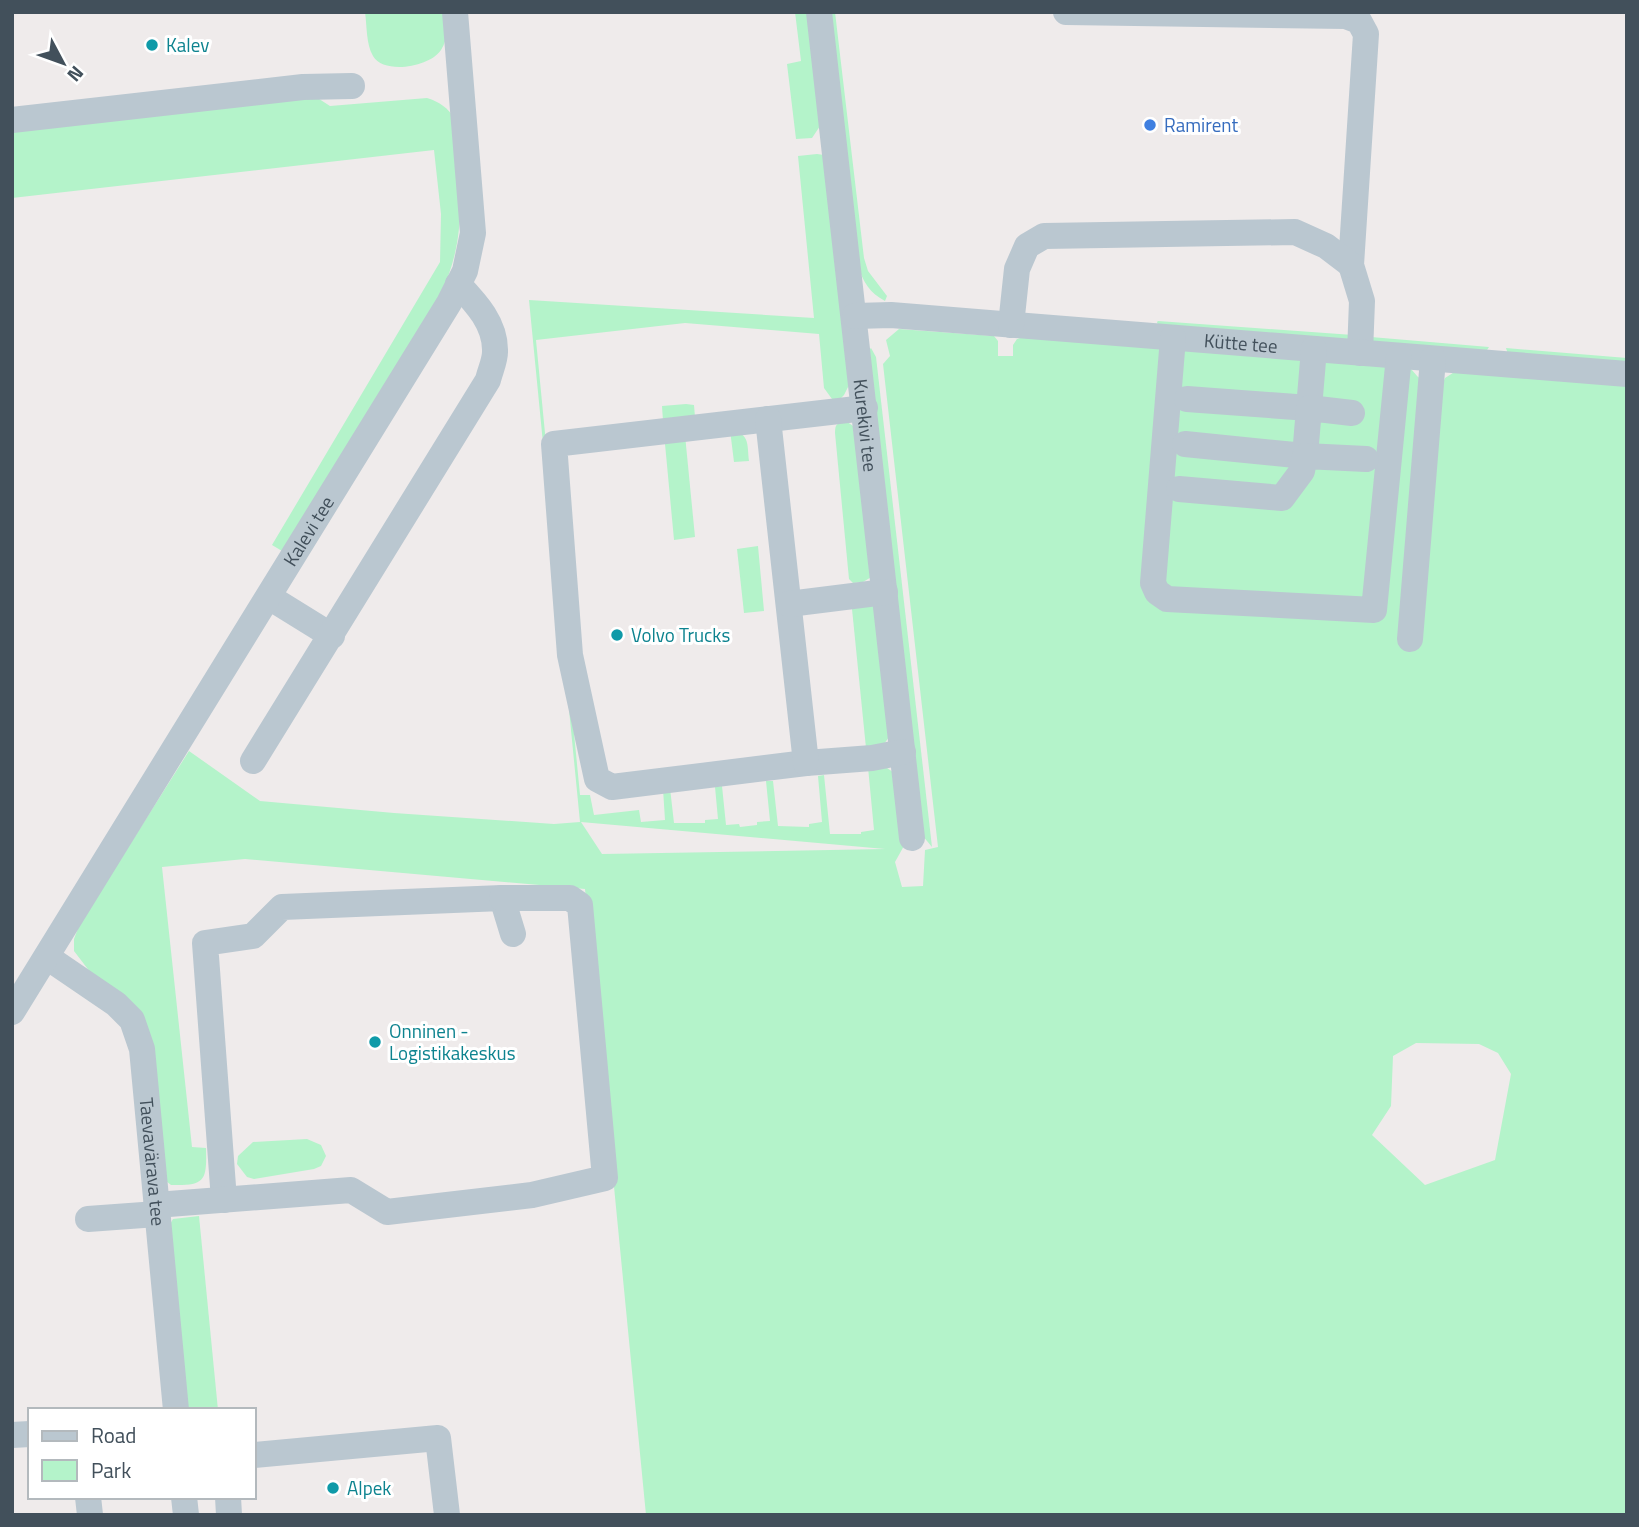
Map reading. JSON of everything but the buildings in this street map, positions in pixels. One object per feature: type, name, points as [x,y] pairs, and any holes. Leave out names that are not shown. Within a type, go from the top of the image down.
[{"type":"street","name":"Kalevi tee","points":[[12,1012],[449,303],[465,271],[473,233],[455,12]]},
{"type":"street","name":"Kurekivi tee","points":[[819,12],[912,838]]},
{"type":"street","points":[[1066,12],[1346,16],[1359,21],[1366,34],[1351,265],[1362,301],[1360,353]]},
{"type":"street","points":[[12,120],[303,87],[352,86]]},
{"type":"street","points":[[1011,325],[1017,269],[1027,246],[1044,236],[1295,232],[1326,246],[1351,265]]},
{"type":"street","points":[[253,761],[488,380],[495,353],[492,330],[480,309],[458,284]]},
{"type":"street","name":"Kütte tee","points":[[855,316],[891,315],[1627,374]]},
{"type":"street","points":[[1173,338],[1153,583],[1157,592],[1167,599],[1374,610],[1399,356]]},
{"type":"street","points":[[1179,489],[1282,498],[1302,471],[1314,349]]},
{"type":"street","points":[[1410,639],[1433,359]]},
{"type":"street","points":[[1187,398],[1352,413]]},
{"type":"street","points":[[865,408],[554,444],[570,655],[597,779],[612,787],[806,763],[872,758],[903,752]]},
{"type":"street","points":[[768,419],[806,763]]},
{"type":"street","points":[[1185,444],[1366,459]]},
{"type":"street","points":[[789,604],[885,592]]},
{"type":"street","points":[[269,597],[332,636]]},
{"type":"street","points":[[502,898],[513,933]]},
{"type":"street","points":[[88,1219],[224,1200],[351,1190],[387,1212],[531,1195],[605,1178],[580,905],[570,898],[502,898],[282,907],[253,936],[205,943],[224,1200]]},
{"type":"street","name":"Taevavärava tee","points":[[47,957],[116,1004],[132,1020],[142,1049],[176,1408]]},
{"type":"street","points":[[256,1455],[438,1438],[447,1515]]},
{"type":"green space","points":[[365,12],[445,12],[444,45],[435,56],[418,64],[396,67],[379,62],[371,51]]},
{"type":"green space","points":[[795,12],[808,12],[820,126],[812,138],[796,139],[787,64],[801,61]]},
{"type":"green space","points":[[828,12],[835,12],[864,258],[868,271],[887,296],[885,301],[868,286],[858,266]]},
{"type":"green space","points":[[316,97],[330,106],[427,98],[446,109],[455,119],[460,188],[459,231],[449,275],[439,297],[282,551],[272,545],[440,262],[441,214],[434,150],[12,198],[12,127]]},
{"type":"green space","points":[[824,155],[850,383],[839,400],[832,399],[824,388],[819,334],[685,323],[536,340],[580,795],[590,795],[594,815],[639,810],[641,822],[665,820],[663,789],[670,788],[674,823],[705,823],[705,820],[718,819],[715,787],[722,786],[726,825],[757,825],[757,822],[770,821],[766,781],[773,781],[778,826],[809,827],[809,824],[822,822],[818,776],[824,775],[830,834],[861,834],[874,830],[868,767],[884,766],[893,772],[905,844],[895,862],[902,887],[923,886],[925,850],[938,847],[883,364],[890,356],[886,340],[899,329],[994,336],[998,341],[998,356],[1013,356],[1013,345],[1017,339],[1026,336],[1411,369],[1418,377],[1440,389],[1445,378],[1456,371],[1627,385],[1627,1515],[646,1515],[585,889],[245,859],[162,867],[192,1147],[206,1148],[206,1168],[202,1179],[191,1184],[171,1185],[166,1181],[152,1053],[74,951],[74,939],[80,923],[189,751],[260,801],[554,824],[580,822],[529,300],[814,318],[798,156]],"holes":[[[581,822],[885,849],[602,854]],[[1416,1043],[1479,1044],[1498,1053],[1511,1074],[1495,1160],[1425,1185],[1372,1135],[1391,1106],[1393,1056]]]},
{"type":"green space","points":[[1157,322],[1353,335],[1351,340],[1158,325]]},
{"type":"green space","points":[[1371,337],[1489,347],[1487,350],[1374,343]]},
{"type":"green space","points":[[871,348],[876,357],[932,847],[922,835],[868,351]]},
{"type":"green space","points":[[1506,348],[1627,358],[1627,364],[1508,354]]},
{"type":"green space","points":[[694,405],[695,417],[663,421],[662,406]]},
{"type":"green space","points":[[846,421],[853,426],[873,576],[863,582],[853,583],[849,579],[835,433],[837,424]]},
{"type":"green space","points":[[730,430],[744,437],[749,461],[734,462]]},
{"type":"green space","points":[[685,435],[695,537],[674,540],[665,444]]},
{"type":"green space","points":[[758,546],[764,611],[744,613],[737,549]]},
{"type":"green space","points":[[874,604],[889,737],[884,744],[866,748],[852,609]]},
{"type":"green space","points":[[307,1139],[321,1145],[326,1156],[321,1166],[314,1169],[254,1179],[247,1177],[237,1164],[238,1156],[253,1142]]},
{"type":"green space","points":[[199,1216],[218,1408],[187,1408],[169,1226],[173,1219]]},
{"type":"place","name":"Kalev","points":[[152,45]]},
{"type":"place","name":"Ramirent","points":[[1150,125]]},
{"type":"place","name":"Volvo Trucks","points":[[617,635]]},
{"type":"place","name":"Onninen - Logistikakeskus","points":[[375,1042]]},
{"type":"place","name":"Alpek","points":[[333,1488]]}]
